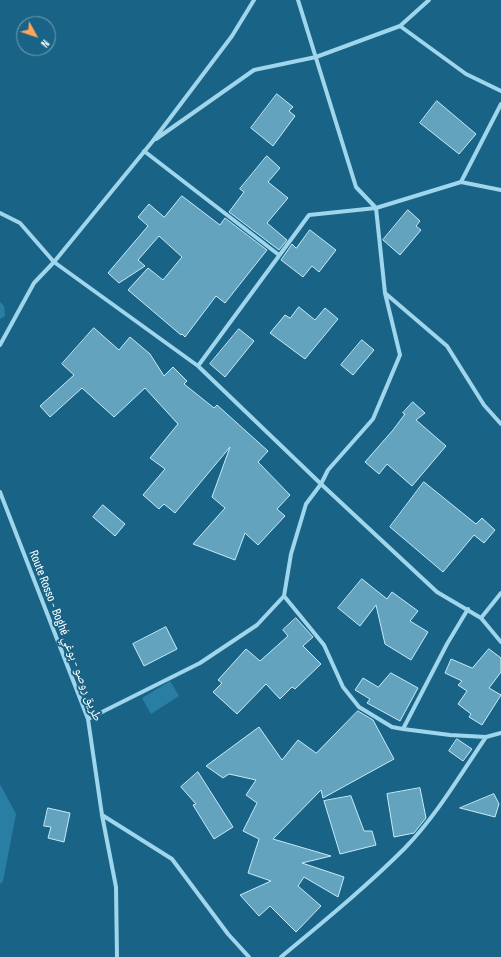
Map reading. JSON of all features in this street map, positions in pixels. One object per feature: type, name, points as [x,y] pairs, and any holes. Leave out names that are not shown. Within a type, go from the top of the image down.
[{"type":"street","points":[[0,345],[34,283],[54,262],[152,142],[232,36],[254,0]]},
{"type":"street","points":[[88,719],[200,663],[257,625],[284,596],[292,554],[306,504],[321,484],[328,470],[373,419],[400,355],[385,293],[376,208],[356,187],[298,0]]},
{"type":"street","points":[[152,142],[254,70],[316,57],[400,26],[429,0]]},
{"type":"street","points":[[400,26],[466,74],[501,91]]},
{"type":"street","points":[[461,182],[501,104]]},
{"type":"street","points":[[144,152],[279,255]]},
{"type":"street","points":[[198,366],[309,215],[376,208],[461,182],[501,190]]},
{"type":"street","points":[[0,213],[20,223],[54,262],[198,366],[321,484],[437,592],[481,618],[501,642]]},
{"type":"street","points":[[385,293],[447,346],[484,405],[501,424]]},
{"type":"street","name":"Route Rosso - Boghé طريق روصو - بوغي","points":[[0,492],[88,719],[102,815],[116,887],[118,957]]},
{"type":"street","points":[[481,618],[501,593]]},
{"type":"street","points":[[284,596],[324,645],[343,687],[359,707],[392,727],[403,730],[486,737],[501,733]]},
{"type":"street","points":[[403,730],[447,644],[468,609]]},
{"type":"street","points":[[281,957],[338,909],[405,847],[437,809],[486,737]]},
{"type":"street","points":[[102,815],[172,859],[228,934],[249,957]]},
{"type":"shaded area","points":[[0,302],[4,306],[5,316],[0,319]]},
{"type":"shaded area","points":[[170,681],[179,696],[151,714],[142,698]]},
{"type":"shaded area","points":[[0,784],[16,814],[3,881],[0,884]]},
{"type":"building","points":[[277,94],[293,107],[289,111],[295,116],[273,146],[251,128]]},
{"type":"building","points":[[437,101],[476,134],[459,154],[420,123]]},
{"type":"building","points":[[267,156],[280,168],[268,182],[288,198],[267,223],[287,240],[279,250],[229,212],[244,192],[240,189]]},
{"type":"building","points":[[182,196],[220,225],[225,218],[267,250],[225,303],[216,296],[185,337],[128,290],[148,268],[163,280],[182,257],[159,236],[138,260],[145,266],[119,283],[108,273],[148,226],[138,217],[149,204],[164,217]]},
{"type":"building","points":[[408,210],[420,221],[416,226],[421,230],[400,255],[383,240]]},
{"type":"building","points":[[310,230],[336,250],[319,272],[312,266],[303,277],[281,260],[292,244],[296,248]]},
{"type":"building","points":[[299,307],[315,320],[325,308],[338,319],[305,359],[270,333],[285,315],[290,318]]},
{"type":"building","points":[[94,328],[119,350],[130,337],[150,354],[164,376],[173,367],[187,381],[184,384],[214,408],[217,405],[268,451],[258,462],[290,495],[277,509],[285,516],[258,545],[245,533],[235,560],[193,544],[225,508],[212,497],[230,447],[175,513],[164,504],[159,509],[143,495],[165,469],[150,458],[178,424],[145,388],[114,417],[82,388],[50,417],[40,406],[74,375],[62,364]]},
{"type":"building","points":[[239,329],[254,341],[225,377],[210,364]]},
{"type":"building","points":[[362,340],[374,350],[353,375],[341,365]]},
{"type":"building","points":[[413,402],[425,413],[416,420],[446,446],[412,486],[387,464],[379,474],[365,462],[393,430],[405,414],[403,413]]},
{"type":"building","points":[[424,482],[476,524],[482,518],[495,530],[484,543],[474,535],[443,572],[390,527]]},
{"type":"building","points":[[103,505],[125,524],[115,536],[93,517]]},
{"type":"building","points":[[362,579],[387,599],[392,592],[418,611],[410,621],[428,632],[411,660],[385,644],[376,605],[360,626],[338,608]]},
{"type":"building","points":[[296,618],[313,637],[303,646],[321,664],[295,689],[292,687],[280,699],[266,684],[237,714],[213,692],[222,683],[218,680],[246,649],[260,661],[288,636],[283,630]]},
{"type":"building","points":[[166,627],[177,649],[144,666],[133,644]]},
{"type":"building","points":[[489,649],[501,658],[501,672],[489,688],[501,695],[482,725],[469,717],[471,714],[458,704],[467,691],[458,685],[462,681],[445,673],[451,659],[472,668]]},
{"type":"building","points":[[391,673],[418,688],[400,721],[367,703],[370,699],[355,690],[363,678],[378,687]]},
{"type":"building","points":[[358,711],[373,720],[394,759],[323,798],[321,790],[273,839],[331,856],[302,863],[344,877],[338,897],[304,877],[298,886],[321,906],[296,932],[270,906],[259,916],[240,895],[271,881],[248,873],[259,839],[243,831],[257,803],[246,795],[256,780],[229,774],[223,778],[206,766],[259,727],[282,760],[298,740],[316,753]]},
{"type":"building","points":[[457,739],[472,749],[463,761],[449,751]]},
{"type":"building","points":[[198,772],[233,827],[214,839],[193,805],[196,804],[181,787]]},
{"type":"building","points":[[420,788],[426,818],[414,833],[394,837],[387,794]]},
{"type":"building","points":[[494,794],[499,804],[495,817],[460,808]]},
{"type":"building","points":[[351,796],[364,831],[372,831],[376,845],[340,854],[324,801]]},
{"type":"building","points":[[48,808],[70,813],[64,842],[48,838],[51,827],[44,826]]}]
